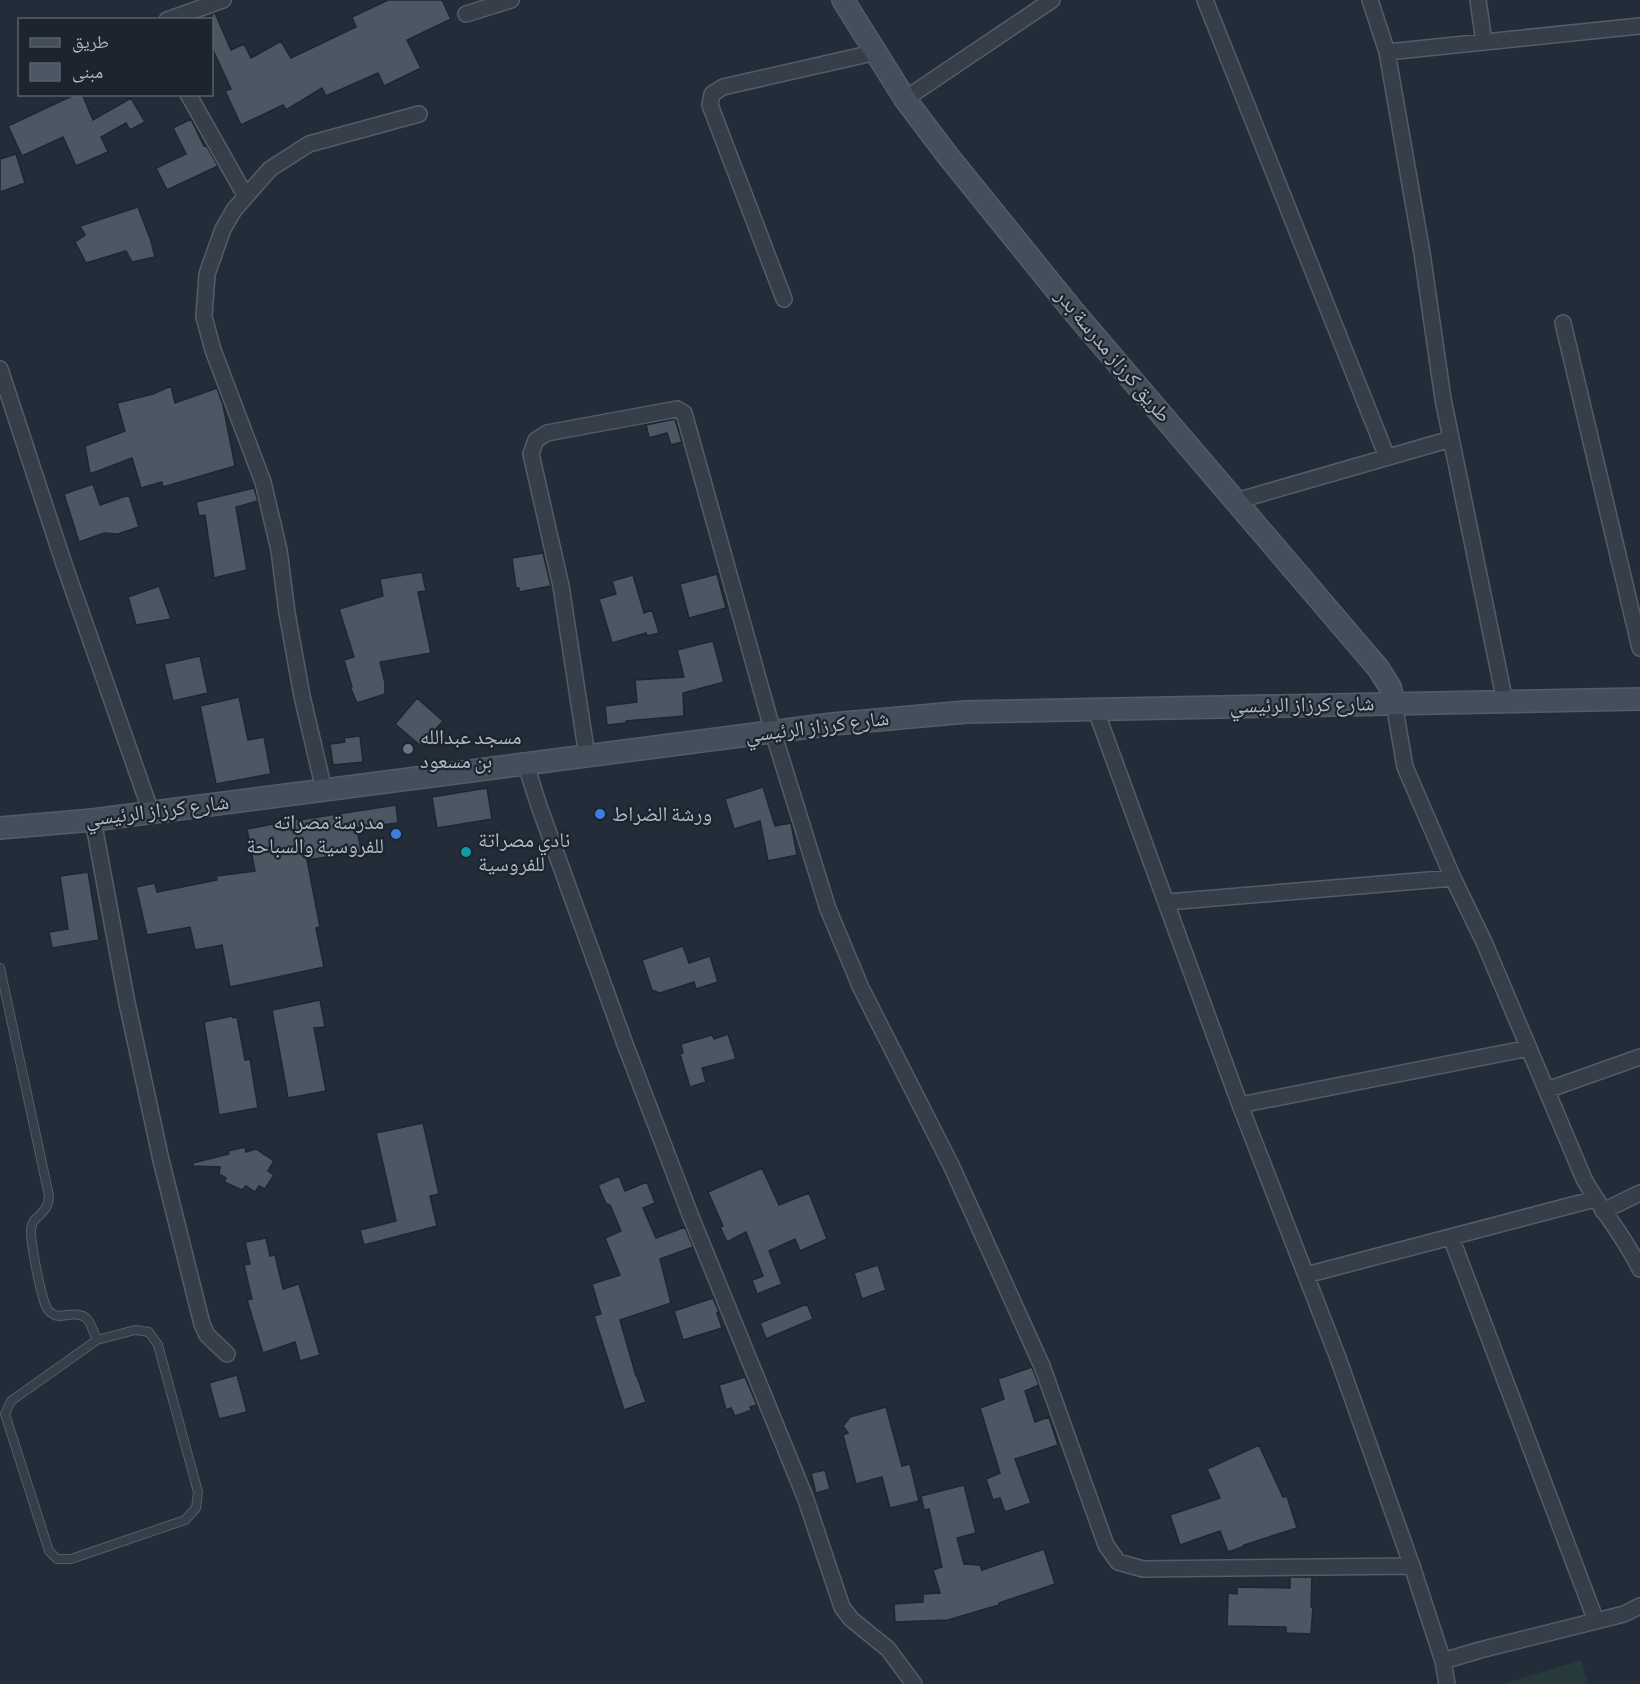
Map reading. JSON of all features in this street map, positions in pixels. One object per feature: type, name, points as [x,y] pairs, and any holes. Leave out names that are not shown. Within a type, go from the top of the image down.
[{"type":"street","points":[[173,18],[223,0]]},
{"type":"street","points":[[466,14],[511,0]]},
{"type":"street","points":[[905,99],[1052,0]]},
{"type":"street","points":[[1205,0],[1387,457]]},
{"type":"street","points":[[1370,0],[1387,52],[1451,439],[1504,702]]},
{"type":"street","points":[[1478,0],[1484,42]]},
{"type":"street","name":"طريق كرزاز مدرسة بدر","points":[[844,1],[905,99],[948,156],[1074,312],[1378,668],[1390,687],[1394,703]]},
{"type":"street","points":[[1387,52],[1640,26]]},
{"type":"street","points":[[784,299],[711,105],[712,94],[723,87],[877,52]]},
{"type":"street","points":[[189,96],[245,195]]},
{"type":"street","points":[[324,790],[302,696],[287,614],[279,550],[263,482],[213,350],[204,317],[207,274],[223,230],[234,210],[245,195],[270,170],[309,144],[420,114]]},
{"type":"street","points":[[1563,323],[1640,648]]},
{"type":"street","points":[[0,369],[64,564],[151,812]]},
{"type":"street","points":[[587,756],[561,586],[531,454],[536,440],[547,433],[676,409],[684,413],[773,732],[828,909],[861,988],[951,1165],[1042,1366],[1106,1545],[1118,1562],[1143,1569],[1412,1566]]},
{"type":"street","points":[[1236,501],[1451,439]]},
{"type":"street","name":"شارع كرزاز الرئيسي","points":[[0,828],[93,820],[525,762],[833,724],[966,712],[1640,699]]},
{"type":"street","points":[[1394,703],[1405,767],[1453,878],[1484,942],[1584,1179],[1599,1205],[1619,1231],[1640,1269]]},
{"type":"street","points":[[1095,708],[1240,1104],[1338,1358],[1412,1566],[1443,1661],[1447,1684]]},
{"type":"street","points":[[525,762],[625,1044],[691,1217],[806,1497],[842,1607],[851,1619],[888,1649],[914,1684]]},
{"type":"street","points":[[93,820],[132,1026],[161,1160],[196,1302],[207,1335],[227,1354]]},
{"type":"street","points":[[1167,902],[1453,878]]},
{"type":"street","points":[[1240,1104],[1529,1048]]},
{"type":"street","points":[[1547,1090],[1640,1057]]},
{"type":"street","points":[[1306,1275],[1451,1237],[1599,1205],[1640,1193]]},
{"type":"street","points":[[1451,1237],[1596,1621]]},
{"type":"street","points":[[1443,1661],[1624,1614],[1640,1606]]},
{"type":"lane","points":[[0,968],[49,1197],[46,1210],[34,1220],[31,1232],[45,1305],[53,1315],[84,1315],[89,1320],[97,1340]]},
{"type":"lane","points":[[135,1330],[149,1332],[154,1337],[195,1480],[198,1500],[196,1508],[185,1520],[64,1560],[52,1556],[49,1551],[5,1414],[11,1401],[97,1340],[135,1330]]},
{"type":"green space","points":[[1581,1660],[1588,1684],[1503,1684]]},
{"type":"building","points":[[388,0],[442,0],[451,19],[407,40],[421,68],[384,86],[378,73],[326,96],[322,88],[286,110],[283,105],[241,125],[225,91],[231,89],[213,50],[212,14],[215,13],[231,50],[244,44],[251,58],[281,41],[291,58],[356,27],[352,17]]},
{"type":"building","points":[[72,96],[83,96],[93,120],[131,98],[145,122],[130,130],[126,123],[101,137],[108,152],[76,166],[63,137],[22,156],[8,126]]},
{"type":"building","points":[[191,119],[204,146],[206,145],[218,166],[167,190],[156,168],[186,154],[173,128]]},
{"type":"building","points":[[16,154],[25,183],[0,192],[0,159]]},
{"type":"building","points":[[138,207],[155,257],[132,262],[126,251],[86,263],[75,242],[85,235],[80,226]]},
{"type":"building","points":[[171,386],[175,403],[217,388],[223,405],[235,466],[163,487],[162,482],[141,488],[132,458],[90,474],[85,446],[125,431],[117,403],[153,394]]},
{"type":"building","points":[[675,419],[682,442],[671,445],[667,433],[649,438],[646,425]]},
{"type":"building","points":[[93,484],[100,505],[129,495],[139,527],[118,534],[104,533],[79,542],[64,494]]},
{"type":"building","points":[[254,488],[258,501],[236,507],[247,570],[214,578],[205,515],[199,516],[196,502]]},
{"type":"building","points":[[543,553],[551,586],[519,592],[519,588],[516,588],[512,558]]},
{"type":"building","points":[[422,572],[426,591],[418,592],[431,653],[380,662],[385,694],[357,703],[350,687],[352,687],[344,660],[354,657],[339,609],[383,596],[380,579]]},
{"type":"building","points":[[717,574],[726,608],[689,618],[680,584]]},
{"type":"building","points":[[633,575],[644,613],[652,610],[659,633],[647,636],[646,633],[612,643],[599,599],[616,594],[612,581]]},
{"type":"building","points":[[159,586],[171,619],[136,625],[128,597]]},
{"type":"building","points":[[713,641],[724,682],[683,693],[684,716],[607,725],[605,706],[637,702],[635,680],[684,677],[677,650]]},
{"type":"building","points":[[200,656],[208,693],[173,701],[164,664]]},
{"type":"building","points":[[239,697],[248,740],[264,737],[271,774],[216,784],[200,706]]},
{"type":"building","points":[[417,698],[443,721],[421,746],[395,724]]},
{"type":"building","points":[[360,736],[363,762],[333,765],[330,744],[345,742],[344,738]]},
{"type":"building","points":[[763,787],[775,826],[791,823],[797,855],[768,861],[760,821],[734,829],[725,799]]},
{"type":"building","points":[[487,788],[492,819],[437,828],[432,797]]},
{"type":"building","points":[[396,805],[398,823],[357,828],[361,852],[307,860],[320,927],[316,928],[324,967],[230,987],[222,945],[195,950],[190,927],[147,935],[136,887],[155,883],[157,892],[217,880],[216,876],[255,871],[247,829]]},
{"type":"building","points":[[88,872],[99,940],[52,948],[49,932],[68,929],[60,876]]},
{"type":"building","points":[[683,946],[689,963],[710,956],[718,982],[696,989],[694,982],[660,993],[652,990],[642,960]]},
{"type":"building","points":[[320,1000],[325,1027],[314,1028],[326,1091],[288,1098],[272,1010]]},
{"type":"building","points":[[237,1017],[245,1060],[250,1059],[258,1108],[219,1115],[204,1022]]},
{"type":"building","points":[[728,1034],[736,1059],[702,1068],[706,1082],[690,1087],[680,1054],[683,1053],[681,1044],[712,1035],[714,1039]]},
{"type":"building","points":[[423,1123],[439,1194],[430,1196],[437,1226],[364,1245],[360,1230],[396,1221],[376,1133]]},
{"type":"building","points":[[245,1147],[246,1152],[256,1149],[274,1161],[268,1171],[274,1175],[265,1189],[259,1186],[255,1192],[246,1186],[242,1190],[224,1182],[226,1178],[219,1174],[220,1167],[193,1166],[193,1163],[229,1154],[228,1151]]},
{"type":"building","points":[[762,1168],[779,1205],[809,1193],[827,1239],[800,1251],[795,1239],[769,1251],[782,1284],[757,1294],[752,1280],[763,1276],[746,1232],[727,1242],[720,1227],[723,1226],[708,1192]]},
{"type":"building","points":[[619,1176],[625,1191],[647,1182],[655,1203],[643,1208],[656,1238],[685,1227],[693,1247],[660,1259],[671,1303],[620,1320],[646,1402],[624,1410],[594,1316],[601,1314],[592,1284],[620,1275],[605,1238],[621,1231],[598,1185]]},
{"type":"building","points":[[266,1238],[270,1256],[275,1255],[283,1289],[299,1284],[320,1355],[300,1361],[295,1342],[263,1353],[247,1300],[252,1299],[244,1265],[250,1264],[245,1242]]},
{"type":"building","points":[[878,1265],[886,1290],[862,1299],[854,1273]]},
{"type":"building","points":[[713,1298],[722,1328],[683,1340],[674,1311]]},
{"type":"building","points":[[807,1304],[813,1319],[766,1339],[760,1323]]},
{"type":"building","points":[[1032,1367],[1039,1385],[1025,1391],[1035,1422],[1049,1417],[1058,1445],[1015,1459],[1031,1503],[1005,1512],[1000,1498],[993,1500],[986,1479],[1000,1473],[980,1408],[1004,1399],[998,1379]]},
{"type":"building","points":[[237,1375],[247,1412],[219,1419],[209,1383]]},
{"type":"building","points":[[745,1377],[757,1405],[750,1407],[752,1410],[735,1416],[731,1408],[726,1410],[719,1385]]},
{"type":"building","points":[[886,1407],[902,1466],[910,1464],[919,1501],[890,1508],[882,1477],[856,1484],[843,1435],[848,1433],[843,1426],[850,1417]]},
{"type":"building","points":[[1259,1445],[1283,1497],[1287,1496],[1297,1528],[1228,1552],[1220,1531],[1180,1545],[1170,1515],[1220,1498],[1207,1469]]},
{"type":"building","points":[[825,1470],[830,1489],[816,1493],[811,1473]]},
{"type":"building","points":[[964,1485],[976,1533],[957,1538],[964,1564],[980,1565],[982,1570],[1044,1549],[1055,1584],[999,1603],[999,1605],[948,1620],[895,1622],[894,1604],[923,1602],[923,1594],[940,1593],[933,1570],[942,1567],[929,1509],[924,1510],[921,1496]]},
{"type":"building","points":[[1290,1577],[1312,1577],[1311,1634],[1286,1633],[1286,1627],[1227,1626],[1228,1593],[1237,1594],[1237,1587],[1290,1588]]},
{"type":"place","name":"مسجد عبدالله بن مسعود","points":[[408,749]]},
{"type":"place","name":"ورشة الضراط","points":[[600,814]]},
{"type":"place","name":"مدرسة مصراته للفروسية والسباحة","points":[[396,834]]},
{"type":"place","name":"نادي مصراتة للفروسية","points":[[466,852]]}]
